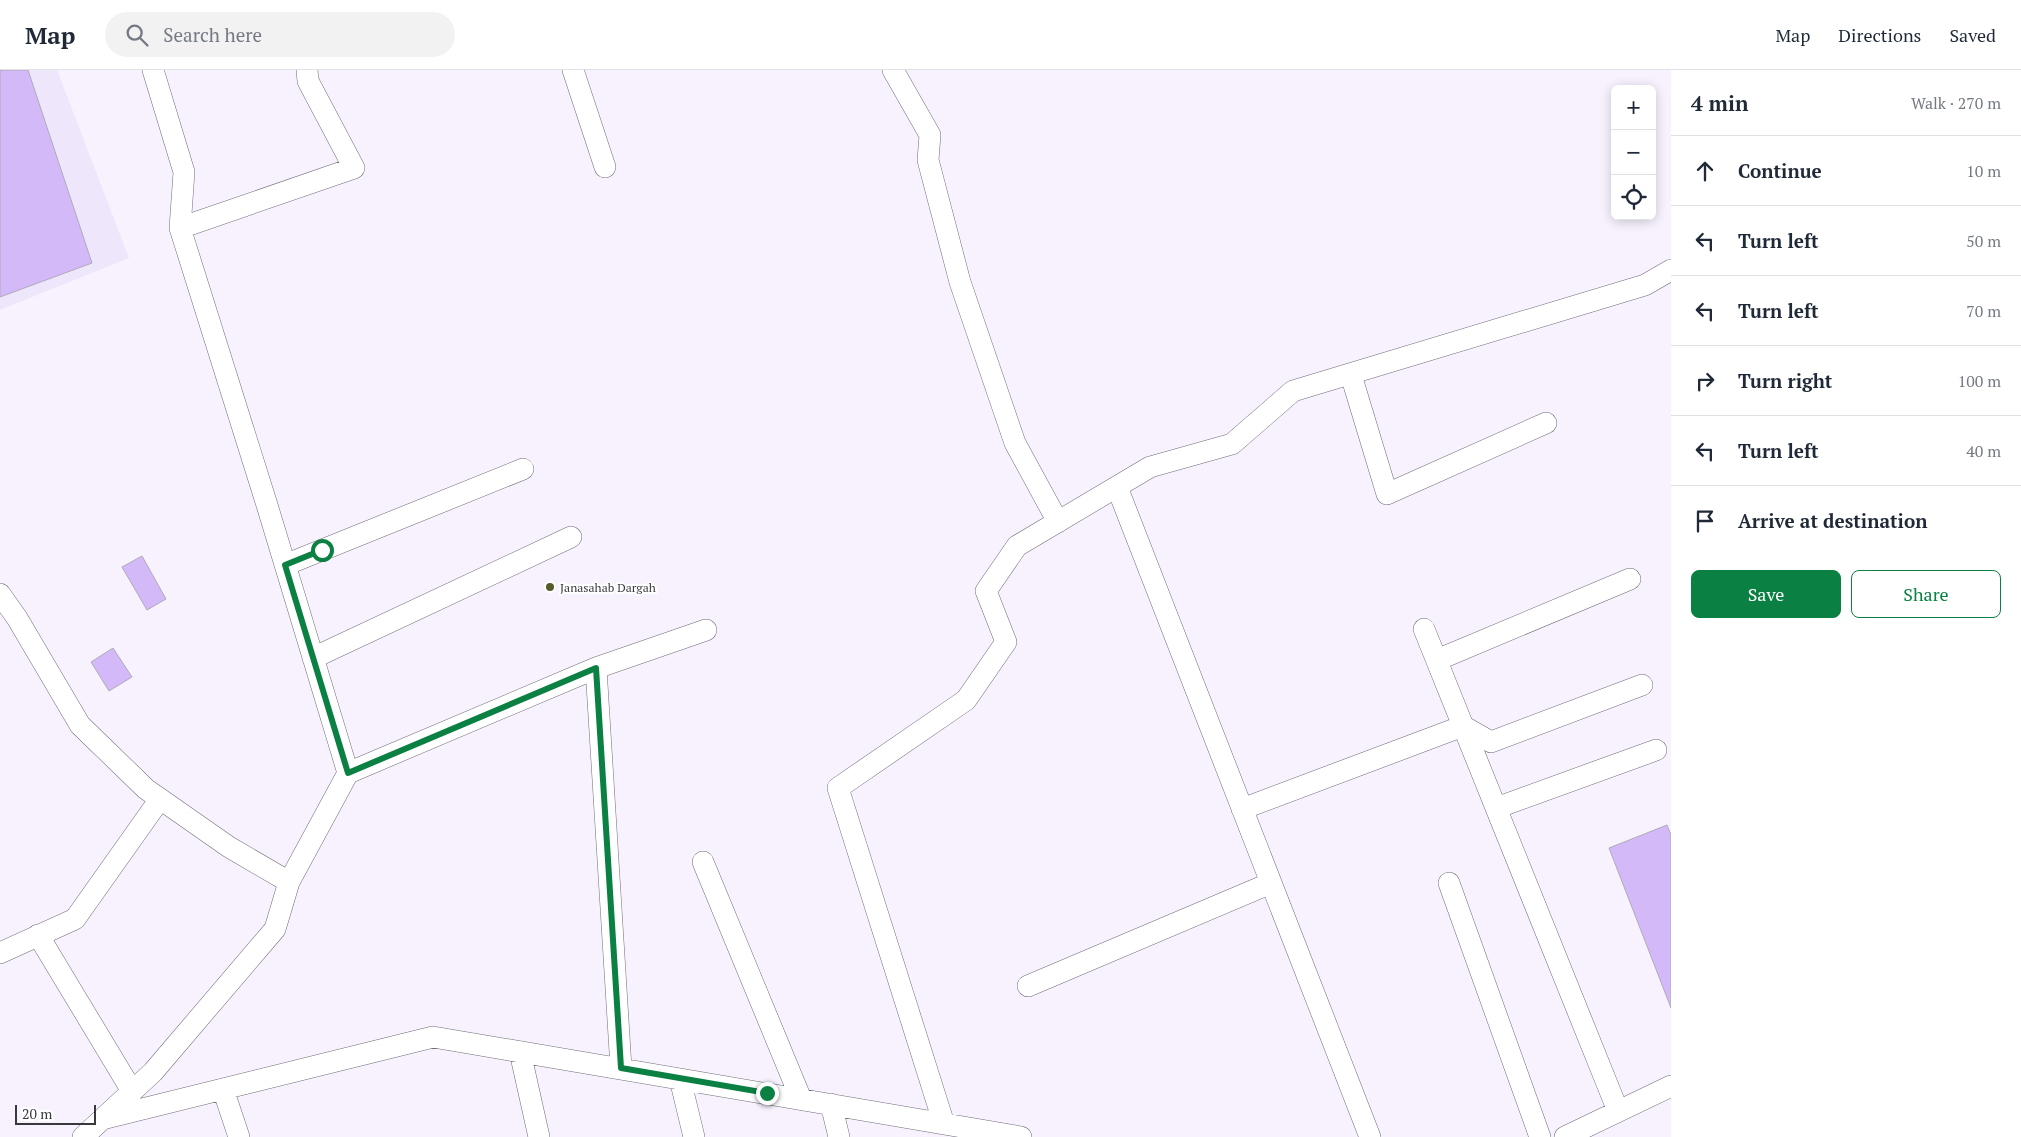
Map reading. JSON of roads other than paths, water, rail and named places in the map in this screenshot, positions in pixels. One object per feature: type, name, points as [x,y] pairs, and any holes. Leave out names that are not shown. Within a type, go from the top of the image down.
[{"type":"street","points":[[153,70],[184,172],[180,228],[348,773]]},
{"type":"street","points":[[180,228],[354,168],[308,81],[307,70]]},
{"type":"street","points":[[573,70],[605,167]]},
{"type":"street","points":[[893,70],[930,135],[928,160],[960,282],[1015,442],[1058,522]]},
{"type":"street","points":[[944,1124],[838,788],[966,700],[1006,642],[986,591],[1018,546],[1150,467],[1232,444],[1293,391],[1646,286],[1671,270]]},
{"type":"street","points":[[1351,375],[1387,494],[1546,423]]},
{"type":"street","points":[[285,565],[523,469]]},
{"type":"street","points":[[1117,487],[1370,1137]]},
{"type":"street","points":[[313,658],[571,537]]},
{"type":"street","points":[[1437,660],[1630,579]]},
{"type":"street","points":[[0,594],[17,618],[80,725],[146,789],[230,847],[289,882]]},
{"type":"street","points":[[1424,629],[1618,1111]]},
{"type":"street","points":[[83,1137],[153,1072],[275,930],[289,882],[348,773],[596,668],[706,630]]},
{"type":"street","points":[[596,668],[621,1068]]},
{"type":"street","points":[[1463,726],[1491,742],[1642,685]]},
{"type":"street","points":[[1242,809],[1463,726]]},
{"type":"street","points":[[1496,808],[1656,750]]},
{"type":"street","points":[[0,953],[75,919],[160,799]]},
{"type":"street","points":[[703,862],[802,1099]]},
{"type":"street","points":[[1028,986],[1271,883]]},
{"type":"street","points":[[1449,883],[1540,1137]]},
{"type":"street","points":[[38,935],[132,1091]]},
{"type":"street","points":[[103,1118],[433,1037],[1021,1137]]},
{"type":"street","points":[[520,1052],[539,1137]]},
{"type":"street","points":[[680,1078],[694,1137]]},
{"type":"street","points":[[223,1089],[239,1137]]},
{"type":"street","points":[[1565,1137],[1618,1111],[1669,1093]]},
{"type":"street","points":[[831,1104],[839,1137]]},
{"type":"place","name":"Janasahab Dargah","points":[[550,587]]}]
